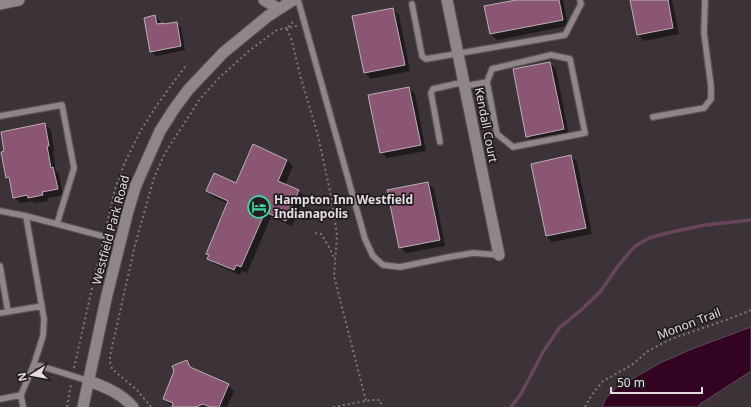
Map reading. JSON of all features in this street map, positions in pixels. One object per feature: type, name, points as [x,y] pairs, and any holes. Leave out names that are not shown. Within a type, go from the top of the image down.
[{"type":"street","points":[[0,4],[18,0]]},
{"type":"street","points":[[264,0],[279,9]]},
{"type":"street","name":"Westfield Park Road","points":[[83,407],[106,299],[136,185],[160,131],[188,90],[223,52],[262,21],[293,0]]},
{"type":"street","name":"Kendall Court","points":[[447,0],[499,255]]},
{"type":"street","points":[[89,381],[122,396],[133,407]]},
{"type":"lane","points":[[298,0],[365,239],[373,256],[383,265],[400,267],[473,253],[499,255]]},
{"type":"lane","points":[[412,4],[422,56],[426,59],[565,35],[581,4],[580,0]]},
{"type":"lane","points":[[653,117],[704,108],[711,99],[711,86],[704,33],[705,0]]},
{"type":"lane","points":[[551,55],[570,59],[585,133],[513,147],[497,134],[487,82],[492,69],[551,55]]},
{"type":"lane","points":[[440,142],[431,93],[433,89],[487,82]]},
{"type":"lane","points":[[0,116],[62,105],[74,168],[57,224]]},
{"type":"lane","points":[[0,211],[26,216],[121,241]]},
{"type":"lane","points":[[23,407],[21,395],[34,364],[43,336],[44,319],[26,216]]},
{"type":"lane","points":[[0,266],[8,312]]},
{"type":"lane","points":[[0,313],[42,306]]},
{"type":"lane","points":[[34,364],[89,381]]},
{"type":"lane","points":[[0,399],[21,395]]},
{"type":"path","points":[[151,407],[137,390],[114,371],[111,366],[110,356],[135,245],[154,178],[165,153],[200,99],[218,79],[250,50],[277,30],[287,28],[292,41],[317,132],[330,191],[337,235],[334,276],[366,401]]},
{"type":"path","points":[[315,233],[321,234],[328,245],[335,262]]},
{"type":"path","name":"Monon Trail","points":[[585,407],[591,396],[603,381],[632,365],[648,351],[671,339],[751,310]]},
{"type":"path","points":[[333,407],[380,400],[382,407]]},
{"type":"shaded area","points":[[751,327],[751,371],[700,404],[698,407],[602,407],[606,398],[615,389],[660,363],[692,349]]},
{"type":"building","points":[[516,0],[559,0],[563,20],[490,34],[484,6]]},
{"type":"building","points":[[630,0],[668,0],[673,28],[637,35]]},
{"type":"building","points":[[393,8],[405,65],[364,73],[352,16]]},
{"type":"building","points":[[155,15],[157,24],[177,22],[181,46],[150,52],[144,18]]},
{"type":"building","points":[[550,62],[564,129],[526,137],[513,69]]},
{"type":"building","points":[[409,87],[421,145],[380,153],[368,95]]},
{"type":"building","points":[[45,123],[51,168],[53,167],[58,189],[42,192],[43,195],[28,198],[27,195],[13,198],[9,177],[6,178],[1,152],[4,151],[1,132]]},
{"type":"building","name":"Hampton Inn Westfield Indianapolis","points":[[253,144],[287,160],[278,181],[299,190],[286,221],[265,212],[241,267],[236,265],[234,270],[207,259],[209,255],[206,254],[228,201],[206,191],[214,173],[236,183]]},
{"type":"building","points":[[571,155],[586,228],[546,236],[531,164]]},
{"type":"building","points":[[428,182],[440,240],[399,248],[387,190]]},
{"type":"building","points":[[187,360],[190,367],[229,384],[219,407],[210,407],[203,404],[196,407],[172,407],[173,403],[163,399],[174,371],[172,366]]},
{"type":"waterway","points":[[511,407],[521,394],[543,352],[560,327],[600,292],[618,266],[634,247],[649,238],[667,233],[705,225],[751,220]]},
{"type":"place","name":"Hampton Inn Westfield Indianapolis","points":[[259,207]]}]
